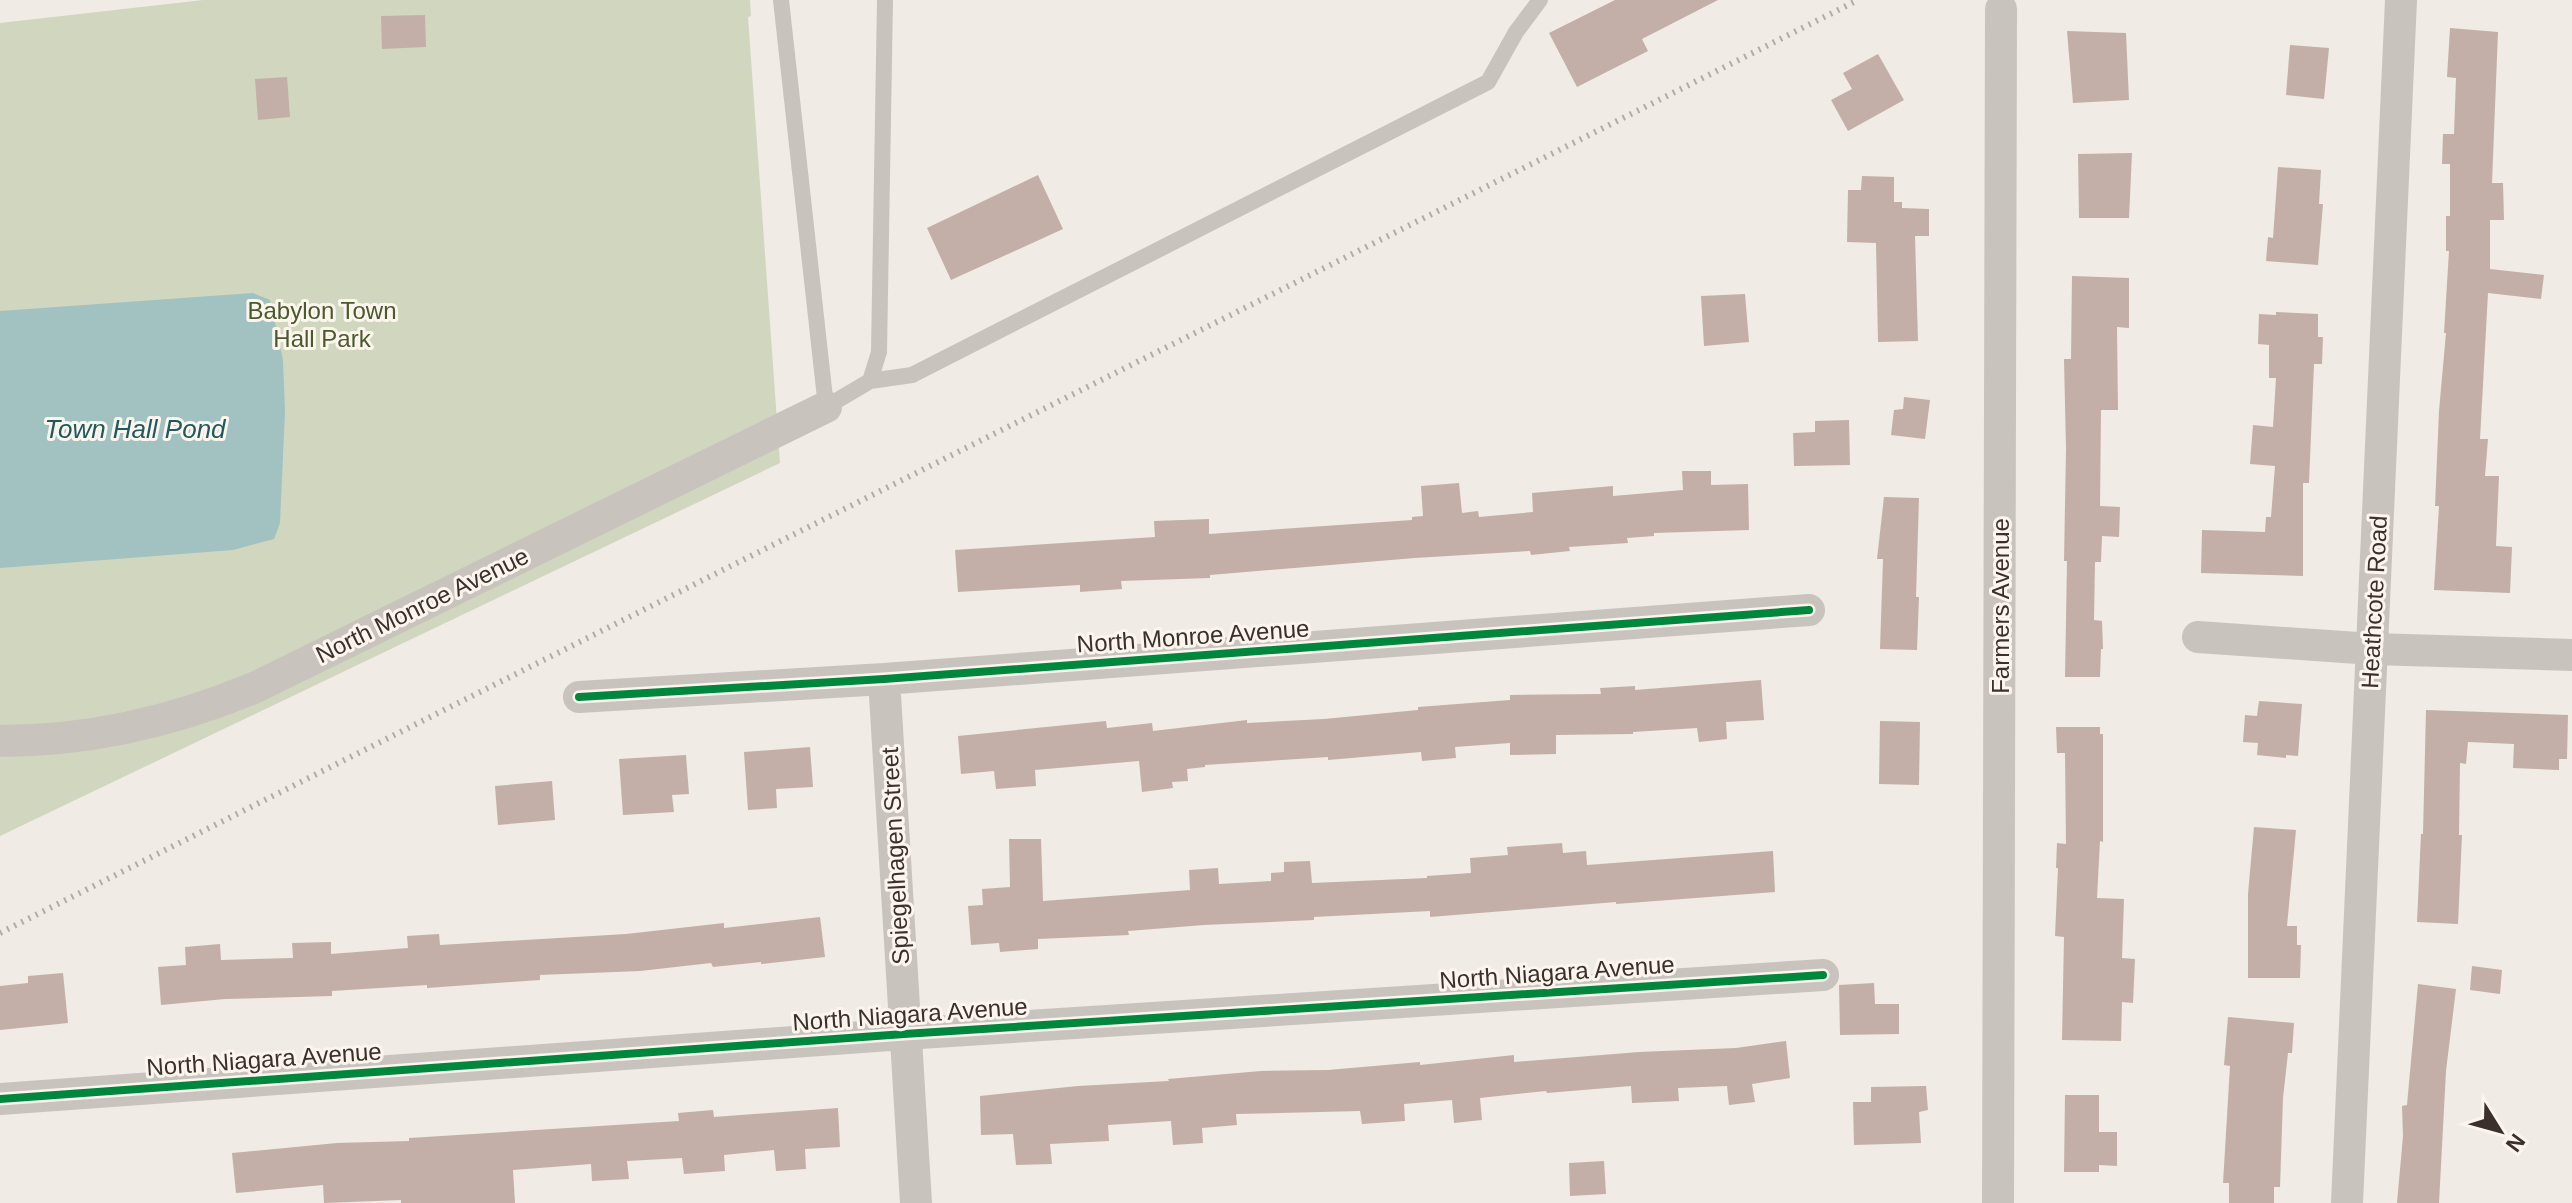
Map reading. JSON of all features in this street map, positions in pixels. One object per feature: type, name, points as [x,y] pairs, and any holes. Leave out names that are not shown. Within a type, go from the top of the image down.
[{"type":"street","name":"Heathcote Road","points":[[2347,1203],[2401,0]]},
{"type":"street","name":"Farmers Avenue","points":[[1998,1203],[2001,9]]},
{"type":"street","name":"North Monroe Avenue","points":[[0,741],[104,734],[217,704],[826,407]]},
{"type":"street","name":"North Monroe Avenue","points":[[579,697],[884,679],[1809,610]]},
{"type":"street","points":[[2198,637],[2372,649],[2572,655]]},
{"type":"street","name":"Spiegelhagen Street","points":[[884,679],[916,1203]]},
{"type":"street","name":"North Niagara Avenue","points":[[0,1099],[904,1034],[1823,975]]},
{"type":"lane","points":[[781,0],[826,407],[870,381],[912,375],[1488,82],[1516,32],[1540,0]]},
{"type":"lane","points":[[870,381],[879,352],[885,0]]},
{"type":"green space","name":"Babylon Town Hall Park","points":[[203,0],[750,0],[751,16],[748,17],[780,463],[0,836],[0,23]]},
{"type":"water","name":"Town Hall Pond","points":[[253,293],[270,300],[283,360],[285,411],[280,523],[274,539],[233,550],[0,568],[0,311]]},
{"type":"building","points":[[1615,0],[1718,0],[1642,39],[1648,51],[1577,87],[1549,33]]},
{"type":"building","points":[[425,15],[426,47],[382,49],[381,16]]},
{"type":"building","points":[[2450,28],[2498,32],[2492,183],[2503,183],[2504,220],[2490,220],[2490,269],[2544,275],[2541,299],[2488,293],[2480,439],[2488,439],[2485,476],[2499,476],[2496,546],[2512,547],[2510,593],[2434,590],[2439,506],[2435,506],[2439,411],[2449,251],[2446,251],[2446,216],[2450,216],[2450,164],[2442,164],[2443,134],[2454,134],[2456,78],[2447,77]]},
{"type":"building","points":[[2067,31],[2126,33],[2129,100],[2073,103]]},
{"type":"building","points":[[2290,45],[2329,48],[2324,99],[2286,95]]},
{"type":"building","points":[[1878,54],[1904,100],[1848,131],[1831,100],[1852,89],[1843,73]]},
{"type":"building","points":[[287,77],[290,117],[258,120],[255,79]]},
{"type":"building","points":[[2132,153],[2129,218],[2079,218],[2078,154]]},
{"type":"building","points":[[2278,167],[2321,170],[2319,204],[2323,204],[2318,265],[2266,261],[2268,237],[2273,238]]},
{"type":"building","points":[[1038,175],[1063,229],[951,280],[927,228]]},
{"type":"building","points":[[1862,176],[1894,177],[1894,202],[1902,202],[1902,208],[1929,209],[1929,236],[1915,236],[1918,341],[1878,342],[1876,243],[1847,242],[1848,190],[1861,190]]},
{"type":"building","points":[[2072,276],[2129,278],[2129,328],[2117,327],[2118,410],[2101,410],[2100,506],[2120,507],[2119,537],[2102,536],[2101,562],[2095,562],[2094,620],[2102,621],[2100,677],[2065,677],[2064,359],[2071,359]]},
{"type":"building","points":[[1745,294],[1749,342],[1704,346],[1701,296]]},
{"type":"building","points":[[2276,312],[2318,314],[2318,337],[2323,337],[2322,364],[2314,364],[2309,483],[2303,483],[2303,576],[2201,573],[2202,530],[2265,532],[2266,517],[2271,517],[2275,466],[2250,464],[2253,425],[2273,427],[2276,378],[2269,378],[2269,345],[2258,344],[2259,314],[2276,315]]},
{"type":"building","points":[[1904,397],[1930,400],[1925,439],[1891,435],[1894,410],[1903,409]]},
{"type":"building","points":[[1849,420],[1850,465],[1794,466],[1793,433],[1815,432],[1815,421]]},
{"type":"building","points":[[1682,471],[1711,471],[1711,485],[1748,484],[1749,530],[1654,533],[1654,536],[1627,538],[1628,543],[1569,547],[1570,551],[1531,555],[1530,551],[1415,558],[1210,575],[1210,578],[1121,581],[1122,589],[1080,592],[1080,585],[958,592],[955,550],[1155,537],[1154,521],[1209,519],[1209,534],[1412,520],[1412,517],[1423,516],[1421,486],[1459,483],[1462,513],[1478,511],[1479,517],[1533,512],[1532,493],[1613,486],[1613,496],[1683,490]]},
{"type":"building","points":[[1884,497],[1919,498],[1917,650],[1880,649],[1883,559],[1877,559]]},
{"type":"building","points":[[1761,680],[1764,720],[1726,722],[1727,739],[1699,742],[1697,728],[1633,734],[1556,735],[1556,754],[1510,755],[1510,743],[1455,747],[1456,758],[1422,761],[1421,752],[1205,765],[1187,769],[1188,781],[1172,782],[1173,788],[1142,792],[1139,761],[1035,770],[1036,786],[996,789],[994,771],[961,774],[958,736],[1106,721],[1107,728],[1152,723],[1153,731],[1247,720],[1247,723],[1324,719],[1418,710],[1418,707],[1510,700],[1510,695],[1601,694],[1600,688],[1635,686],[1635,690]]},
{"type":"building","points":[[2259,701],[2302,704],[2298,756],[2257,755],[2258,743],[2243,742],[2245,715],[2257,716]]},
{"type":"building","points":[[2426,710],[2568,715],[2567,759],[2559,759],[2559,770],[2513,768],[2514,744],[2468,742],[2466,764],[2460,763],[2459,835],[2462,835],[2458,924],[2417,922]]},
{"type":"building","points":[[1880,721],[1920,722],[1919,785],[1879,784]]},
{"type":"building","points":[[2056,727],[2100,727],[2100,734],[2103,734],[2103,842],[2100,841],[2097,898],[2124,899],[2122,958],[2135,959],[2133,1003],[2122,1002],[2121,1041],[2062,1040],[2064,937],[2055,936],[2057,843],[2066,844],[2065,753],[2057,753]]},
{"type":"building","points":[[810,747],[813,787],[776,789],[777,808],[748,810],[744,752]]},
{"type":"building","points":[[686,755],[689,794],[672,795],[674,812],[623,815],[619,759]]},
{"type":"building","points":[[552,781],[555,820],[498,825],[495,786]]},
{"type":"building","points":[[2254,827],[2296,830],[2287,926],[2297,926],[2297,945],[2301,945],[2300,978],[2248,978],[2248,894]]},
{"type":"building","points":[[1009,839],[1041,839],[1043,901],[1190,890],[1189,870],[1218,868],[1219,884],[1271,881],[1271,873],[1284,872],[1284,862],[1310,861],[1312,883],[1427,878],[1471,873],[1470,858],[1508,855],[1507,847],[1562,843],[1563,853],[1586,851],[1587,865],[1773,851],[1775,892],[1430,917],[1430,911],[1204,925],[1128,931],[1129,935],[1038,939],[1038,949],[1000,952],[999,943],[971,945],[968,906],[983,905],[982,889],[1010,887]]},
{"type":"building","points":[[820,917],[825,957],[761,964],[713,967],[711,963],[640,971],[540,975],[540,980],[427,988],[427,985],[332,991],[332,996],[225,999],[161,1005],[158,967],[186,965],[185,947],[220,944],[221,960],[293,958],[292,943],[331,942],[331,954],[408,948],[407,936],[439,934],[440,945],[626,934],[724,923],[724,928]]},
{"type":"building","points":[[2472,966],[2502,970],[2500,994],[2470,990]]},
{"type":"building","points":[[63,973],[68,1023],[0,1030],[0,986],[28,983],[28,976]]},
{"type":"building","points":[[1874,983],[1875,1004],[1899,1004],[1899,1034],[1840,1035],[1839,985]]},
{"type":"building","points":[[2418,984],[2456,989],[2446,1071],[2439,1203],[2397,1203],[2403,1136],[2402,1106],[2407,1105]]},
{"type":"building","points":[[2228,1017],[2294,1023],[2283,1098],[2280,1187],[2274,1187],[2274,1203],[2229,1203],[2229,1183],[2223,1183],[2230,1066],[2224,1065]]},
{"type":"building","points":[[1786,1041],[1790,1078],[1752,1084],[1755,1102],[1729,1105],[1727,1086],[1678,1088],[1679,1101],[1632,1103],[1631,1086],[1546,1091],[1480,1098],[1482,1120],[1454,1123],[1452,1100],[1404,1104],[1405,1121],[1362,1124],[1360,1111],[1236,1114],[1237,1125],[1202,1128],[1203,1143],[1173,1145],[1171,1121],[1108,1125],[1109,1141],[1050,1144],[1052,1164],[1016,1165],[1013,1134],[981,1135],[980,1096],[1261,1071],[1328,1070],[1420,1062],[1420,1065],[1514,1055],[1514,1062],[1736,1048]]},
{"type":"building","points":[[1926,1086],[1928,1110],[1919,1112],[1921,1143],[1854,1145],[1853,1102],[1871,1102],[1871,1087]]},
{"type":"building","points":[[2065,1095],[2099,1095],[2099,1132],[2117,1132],[2117,1166],[2099,1165],[2099,1172],[2064,1172]]},
{"type":"building","points":[[838,1108],[840,1147],[805,1149],[806,1169],[776,1171],[774,1150],[724,1155],[725,1171],[684,1174],[682,1158],[627,1161],[629,1179],[592,1181],[591,1164],[513,1170],[515,1203],[401,1203],[401,1200],[324,1203],[323,1185],[236,1193],[232,1153],[337,1143],[409,1141],[409,1138],[679,1121],[678,1113],[713,1110],[714,1117]]},
{"type":"building","points":[[1604,1161],[1606,1194],[1570,1196],[1569,1163]]},
{"type":"railway","points":[[0,933],[1858,0]]},
{"type":"cycle path","points":[[579,697],[884,679],[1809,610]]},
{"type":"cycle path","points":[[0,1099],[904,1034],[1823,975]]}]
